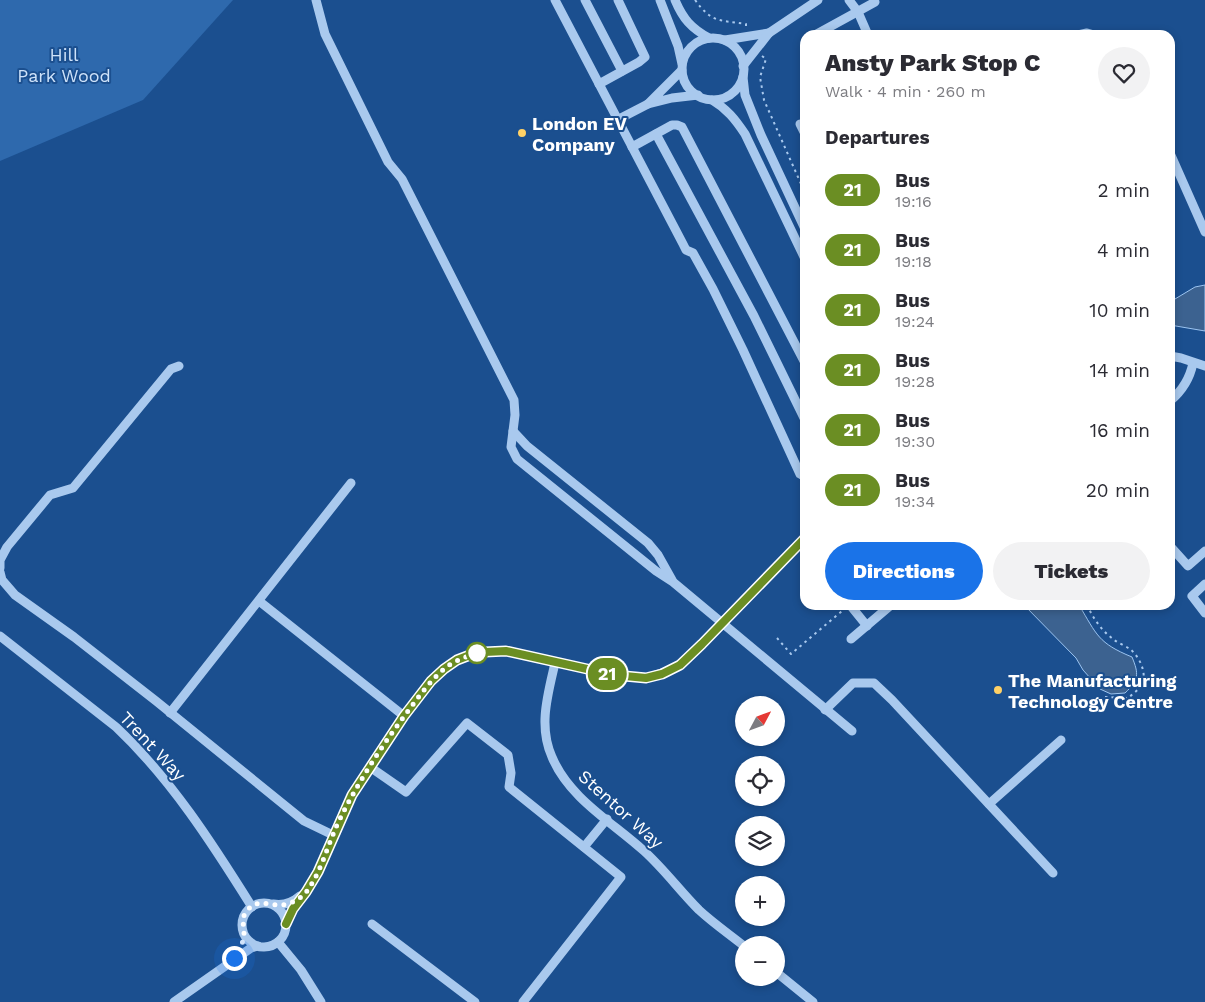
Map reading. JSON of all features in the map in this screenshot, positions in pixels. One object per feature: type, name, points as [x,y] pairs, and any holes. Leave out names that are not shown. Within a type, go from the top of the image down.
[{"type":"street","points":[[316,0],[325,34],[388,162],[402,179],[514,400],[515,416],[510,446],[517,459],[656,571],[673,582],[852,731]]},
{"type":"street","points":[[555,0],[686,250],[693,253],[709,282],[743,350],[800,474]]},
{"type":"street","points":[[585,0],[622,71]]},
{"type":"street","points":[[598,84],[639,62],[645,56],[618,0]]},
{"type":"street","points":[[660,0],[678,46],[687,85],[698,95],[724,107],[746,134],[800,248]]},
{"type":"street","points":[[675,0],[686,20],[695,30],[709,38]]},
{"type":"street","points":[[712,100],[732,93],[740,82],[743,70],[755,50],[769,33],[818,0]]},
{"type":"street","points":[[849,0],[858,12],[866,30]]},
{"type":"street","points":[[824,30],[875,2]]},
{"type":"street","points":[[648,104],[682,67],[689,49],[701,40],[709,38],[725,40],[769,33]]},
{"type":"street","points":[[725,40],[742,58],[744,95],[780,179],[800,219]]},
{"type":"street","points":[[617,120],[648,104],[672,98],[698,95]]},
{"type":"street","points":[[632,147],[672,125],[682,127],[800,353]]},
{"type":"street","points":[[656,134],[754,316],[800,410]]},
{"type":"street","points":[[1175,165],[1205,232]]},
{"type":"street","points":[[1175,358],[1205,366]]},
{"type":"street","points":[[1175,397],[1191,372],[1193,363]]},
{"type":"street","points":[[0,568],[0,560],[7,547],[50,495],[73,488],[171,369],[179,366]]},
{"type":"street","points":[[513,431],[527,446],[648,543],[658,555],[673,582]]},
{"type":"street","points":[[170,713],[351,483]]},
{"type":"street","points":[[174,1002],[251,948],[270,946],[278,942],[285,932],[286,924],[293,909],[318,872],[332,835],[352,795],[404,716],[431,681],[444,669],[457,660],[470,655],[506,651],[614,675],[646,678],[662,674],[680,665],[800,543]]},
{"type":"street","points":[[1175,552],[1188,566],[1205,551]]},
{"type":"street","points":[[0,572],[2,580],[15,595],[74,637],[304,821],[332,835]]},
{"type":"street","points":[[1205,584],[1192,596],[1205,613]]},
{"type":"street","points":[[259,601],[404,716]]},
{"type":"street","points":[[848,610],[867,626]]},
{"type":"street","points":[[851,639],[885,610]]},
{"type":"street","name":"Trent Way","points":[[0,636],[116,727],[128,739],[184,805],[219,852],[252,907]]},
{"type":"street","name":"Stentor Way","points":[[555,663],[544,716],[545,735],[551,756],[562,778],[578,796],[646,852],[700,910],[735,939]]},
{"type":"street","points":[[825,710],[853,683],[874,683],[1053,873]]},
{"type":"street","points":[[370,767],[406,792],[467,723],[508,755],[511,772],[509,787],[621,877],[523,1002]]},
{"type":"street","points":[[989,804],[1062,740]]},
{"type":"street","points":[[584,846],[606,819]]},
{"type":"street","points":[[228,964],[239,951],[244,934],[242,924],[244,917],[252,907],[265,902],[281,905],[296,900],[306,892]]},
{"type":"street","points":[[273,904],[284,914],[286,924]]},
{"type":"street","points":[[372,924],[475,1002]]},
{"type":"street","points":[[244,934],[258,946]]},
{"type":"street","points":[[278,942],[301,970],[321,1002]]},
{"type":"street","points":[[785,979],[813,1002]]},
{"type":"path","points":[[695,0],[704,13],[715,20],[746,24],[748,36]]},
{"type":"path","points":[[755,50],[766,59],[760,77],[764,100],[800,182]]},
{"type":"path","points":[[777,638],[791,654],[844,610]]},
{"type":"path","points":[[1090,610],[1102,629],[1113,639],[1131,650],[1139,660],[1144,674],[1141,686],[1128,698],[1102,697]]},
{"type":"green space","name":"Hill Park Wood","points":[[0,0],[233,0],[143,100],[0,161]]},
{"type":"shaded area","points":[[1205,285],[1205,331],[1175,326],[1175,299],[1195,287]]},
{"type":"shaded area","points":[[1029,610],[1082,610],[1095,631],[1105,642],[1132,657],[1137,672],[1135,680],[1125,693],[1111,694],[1100,689],[1083,670],[1076,658]]},
{"type":"bus line","name":"21","points":[[286,924],[293,909],[318,872],[332,835],[352,795],[404,716],[431,681],[444,669],[457,660],[470,655],[506,651],[614,675],[646,678],[662,674],[680,665],[702,644],[800,542]]},
{"type":"place","name":"London EV Company","points":[[522,133]]},
{"type":"place","name":"The Manufacturing Technology Centre","points":[[998,690]]},
{"type":"route","points":[[234,958],[242,944],[244,934],[242,924],[247,911],[265,902],[281,905],[288,903],[296,900],[306,892],[318,872],[332,835],[352,795],[404,716],[431,681],[444,669],[457,660],[477,653]]}]
